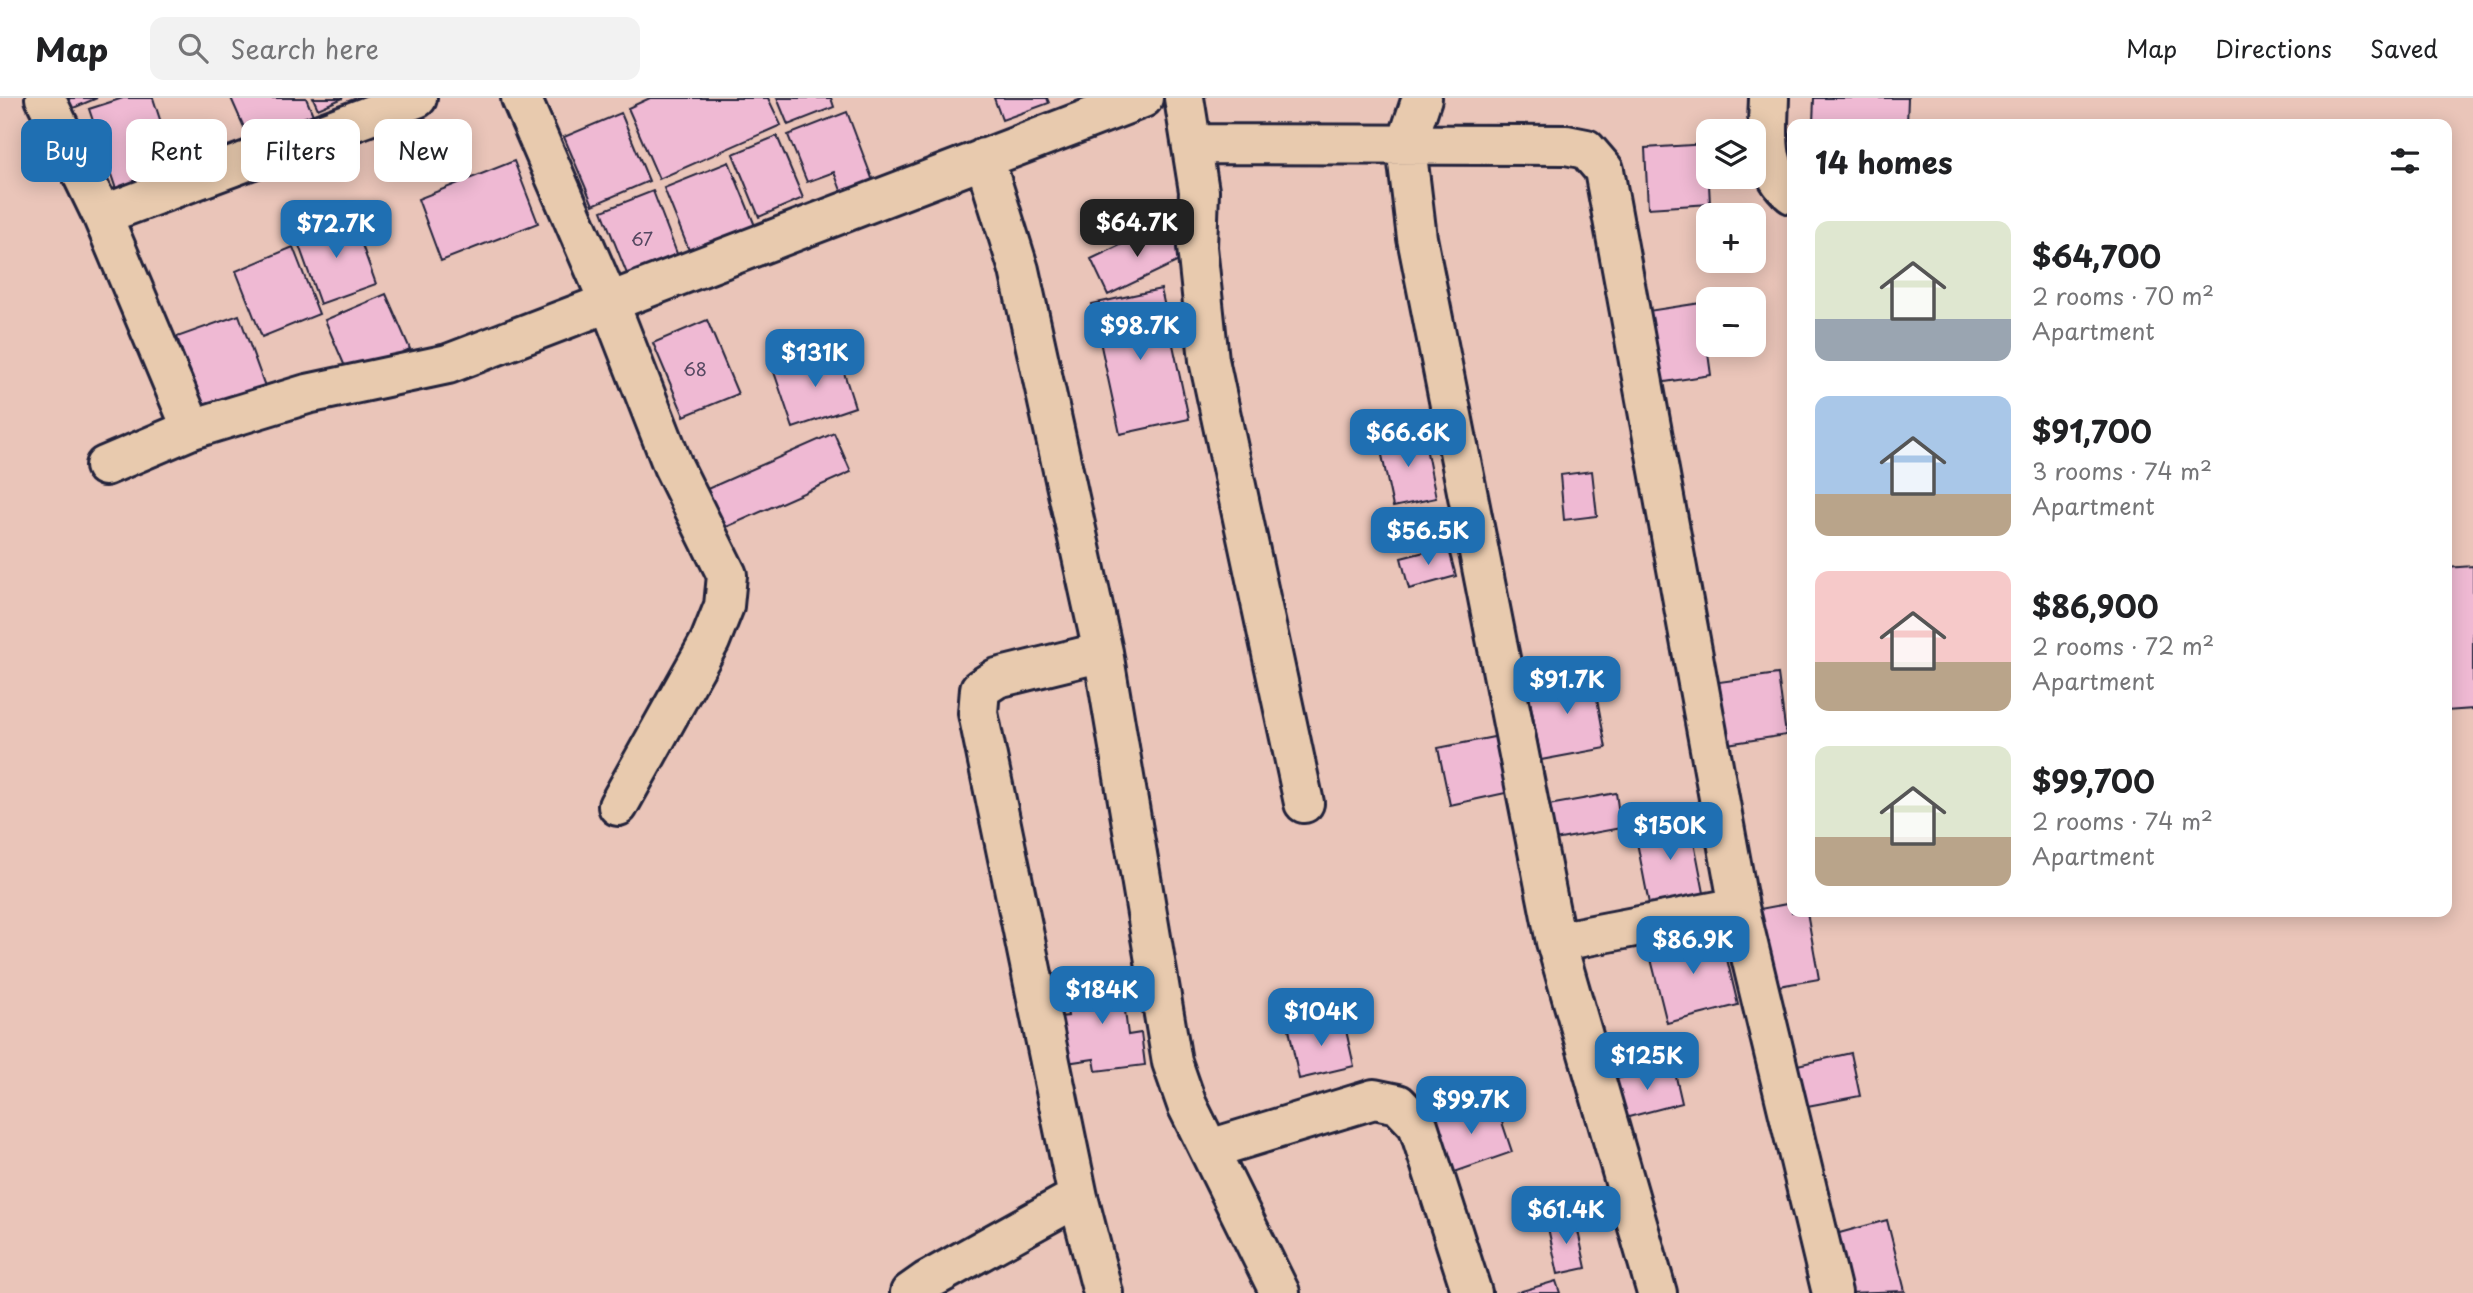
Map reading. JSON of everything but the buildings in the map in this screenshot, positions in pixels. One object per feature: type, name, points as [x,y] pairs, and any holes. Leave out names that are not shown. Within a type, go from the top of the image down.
[{"type":"street","points":[[45,98],[102,215],[192,429]]},
{"type":"street","points":[[102,215],[417,98]]},
{"type":"street","points":[[521,98],[609,302],[673,466],[727,575],[724,606],[710,640],[618,806]]},
{"type":"street","points":[[105,466],[192,429],[307,394],[448,364],[1143,98]]},
{"type":"street","points":[[1422,98],[1406,146],[1417,238],[1556,943],[1657,1293]]},
{"type":"street","points":[[1769,98],[1767,153],[1780,184],[1787,190]]},
{"type":"street","points":[[1304,803],[1209,360],[1197,247],[1199,191],[1181,115],[1406,146],[1566,145],[1586,149],[1604,170],[1739,907],[1832,1293]]},
{"type":"street","points":[[984,158],[1019,270],[1103,652],[1172,1062],[1187,1105],[1280,1293]]},
{"type":"street","points":[[1103,652],[997,678],[981,689],[978,713],[1078,1197],[1103,1293]]},
{"type":"street","points":[[1556,943],[1739,907]]},
{"type":"street","points":[[1210,1149],[1374,1099],[1398,1104],[1418,1125],[1472,1293]]},
{"type":"street","points":[[910,1293],[1078,1197]]}]
